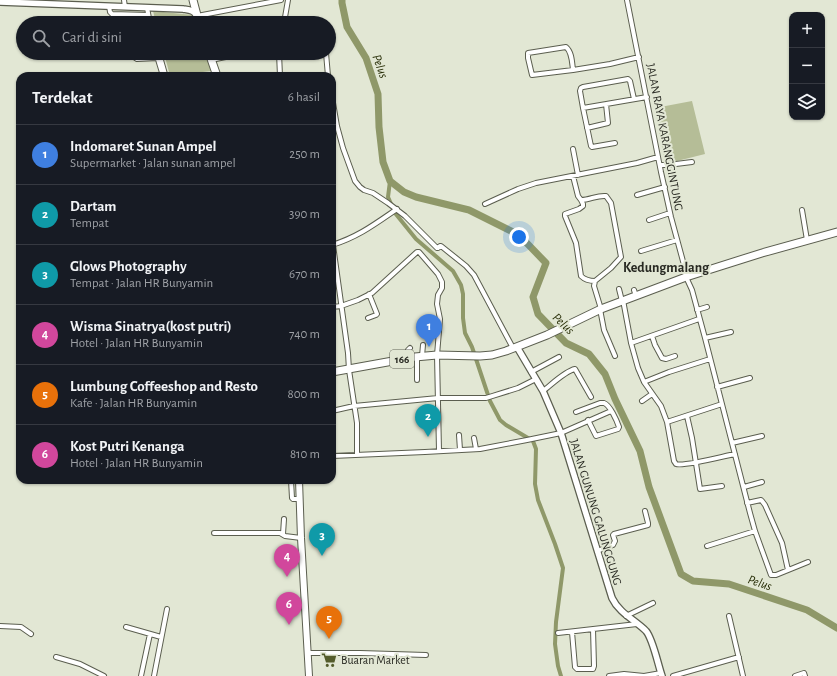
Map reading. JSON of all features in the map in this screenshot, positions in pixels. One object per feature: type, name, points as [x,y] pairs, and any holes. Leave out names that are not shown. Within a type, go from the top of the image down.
[{"type":"main road","points":[[192,0],[197,16]]},
{"type":"main road","points":[[211,60],[215,72]]},
{"type":"main road","name":"166","points":[[336,371],[420,356],[492,355],[515,348],[547,335],[635,293],[762,253],[837,232]]},
{"type":"main road","points":[[299,484],[309,676]]},
{"type":"street","points":[[124,0],[125,7]]},
{"type":"street","points":[[183,9],[188,6],[192,0]]},
{"type":"street","points":[[0,2],[183,9],[195,12],[197,16],[281,0]]},
{"type":"street","points":[[285,16],[288,0]]},
{"type":"street","name":"JALAN RAYA KARANGGINTUNG","points":[[627,0],[670,213],[686,278],[692,290],[705,338],[755,531],[771,575],[788,570]]},
{"type":"street","points":[[109,6],[112,14],[148,16],[147,8]]},
{"type":"street","points":[[573,70],[569,49],[566,47],[528,53],[532,75],[573,70],[610,64],[639,57]]},
{"type":"street","points":[[159,60],[163,72]]},
{"type":"street","points":[[279,60],[280,72]]},
{"type":"street","points":[[327,60],[328,72]]},
{"type":"street","points":[[615,143],[592,147],[590,144],[580,91],[581,88],[629,80],[634,99]]},
{"type":"street","points":[[583,108],[647,97]]},
{"type":"street","points":[[587,128],[608,123],[606,104]]},
{"type":"street","points":[[336,120],[343,148],[355,181],[364,190],[373,193],[397,209],[437,248],[441,246],[473,273],[515,348]]},
{"type":"street","points":[[573,149],[578,175]]},
{"type":"street","points":[[485,204],[527,186],[548,180],[637,163],[658,157]]},
{"type":"street","points":[[660,165],[668,166],[692,162]]},
{"type":"street","points":[[573,176],[578,196],[583,206],[565,214],[565,216],[576,243],[581,276],[590,281],[595,280],[611,268],[620,257],[611,203],[606,196],[581,200]]},
{"type":"street","points":[[638,195],[665,188]]},
{"type":"street","points":[[336,243],[347,240],[369,229],[397,209]]},
{"type":"street","points":[[802,210],[807,240]]},
{"type":"street","points":[[649,220],[670,213]]},
{"type":"street","points":[[641,251],[677,240]]},
{"type":"street","points":[[336,307],[358,300],[369,294],[417,252],[419,252],[438,274],[442,282],[442,288],[438,295],[437,304],[440,319],[438,355],[439,451]]},
{"type":"street","points":[[336,265],[356,423],[357,455]]},
{"type":"street","points":[[595,280],[594,286],[601,309],[604,330],[615,356]]},
{"type":"street","points":[[619,289],[623,300],[631,343],[638,368],[644,382],[661,406],[667,422],[674,461],[676,464],[679,465],[735,454]]},
{"type":"street","points":[[368,318],[377,314],[369,294]]},
{"type":"street","points":[[697,310],[707,307]]},
{"type":"street","points":[[631,343],[699,319]]},
{"type":"street","points":[[425,325],[439,326]]},
{"type":"street","points":[[705,338],[731,332]]},
{"type":"street","points":[[652,336],[662,358],[666,359],[675,356]]},
{"type":"street","points":[[417,380],[423,345]]},
{"type":"street","points":[[407,358],[408,350],[410,348]]},
{"type":"street","name":"JALAN GUNUNG GALUNGGUNG","points":[[515,348],[543,391],[561,433],[596,551],[612,598],[615,604],[626,616],[647,633],[661,674]]},
{"type":"street","points":[[531,372],[559,357]]},
{"type":"street","points":[[644,382],[710,358]]},
{"type":"street","points":[[543,391],[575,369],[591,398]]},
{"type":"street","points":[[717,387],[750,378]]},
{"type":"street","points":[[336,410],[354,406],[438,398],[486,398],[518,388],[536,379]]},
{"type":"street","points":[[642,401],[652,394]]},
{"type":"street","points":[[576,412],[603,403],[611,411],[619,426],[618,429],[596,436],[588,420]]},
{"type":"street","points":[[667,422],[722,404]]},
{"type":"street","points":[[336,456],[476,449],[561,433],[611,411]]},
{"type":"street","points":[[687,416],[700,489],[722,486]]},
{"type":"street","points":[[460,435],[460,450]]},
{"type":"street","points":[[732,443],[762,436]]},
{"type":"street","points":[[474,438],[476,449]]},
{"type":"street","points":[[744,487],[762,482]]},
{"type":"street","points":[[291,484],[292,498],[300,500]]},
{"type":"street","points":[[748,503],[761,500],[765,505],[782,543],[788,570],[808,562]]},
{"type":"street","points":[[596,551],[613,545],[615,541],[614,534],[648,525],[645,510]]},
{"type":"street","points":[[283,534],[284,520]]},
{"type":"street","points":[[707,546],[755,531]]},
{"type":"street","points":[[214,533],[280,533],[285,536],[301,538]]},
{"type":"street","points":[[626,616],[653,603]]},
{"type":"street","points":[[154,676],[167,609]]},
{"type":"street","points":[[730,616],[743,676]]},
{"type":"street","points":[[558,633],[637,624]]},
{"type":"street","points":[[0,626],[21,627],[31,634]]},
{"type":"street","points":[[126,627],[161,637]]},
{"type":"street","points":[[572,632],[575,667],[577,669],[591,669],[594,668],[593,629]]},
{"type":"street","points":[[141,676],[150,634]]},
{"type":"street","points":[[308,653],[426,655]]},
{"type":"street","points":[[56,657],[80,664],[104,676]]},
{"type":"street","points":[[673,676],[739,657]]},
{"type":"street","points":[[795,676],[804,673],[805,676]]},
{"type":"street","points":[[608,676],[624,674],[644,676],[661,674]]},
{"type":"green space","points":[[153,11],[193,16],[154,16]]},
{"type":"green space","points":[[166,60],[208,60],[211,71],[203,72],[169,72]]},
{"type":"green space","points":[[692,101],[705,154],[665,164],[655,108]]},
{"type":"waterway","name":"Pelus","points":[[342,0],[347,27],[366,58],[378,94],[379,127],[383,162],[390,181],[404,192],[416,197],[469,210],[519,235],[546,263],[533,297],[538,314],[566,343],[589,354],[605,374],[615,399],[640,451],[649,487],[681,574],[693,581],[729,584],[807,610],[837,628]]},
{"type":"waterway","points":[[390,181],[388,197],[395,213],[416,239],[453,271],[461,285],[463,294],[463,318],[465,333],[472,347],[490,401],[500,420],[533,441],[536,449],[535,484],[538,500],[563,568],[556,622],[555,644],[561,676]]},
{"type":"place","name":"Indomaret Sunan Ampel","points":[[429,347]]},
{"type":"place","name":"Dartam","points":[[428,437]]},
{"type":"place","name":"Glows Photography","points":[[322,556]]},
{"type":"place","name":"Wisma Sinatrya(kost putri)","points":[[287,577]]},
{"type":"place","name":"Kost Putri Kenanga","points":[[289,625]]},
{"type":"place","name":"Lumbung Coffeeshop and Resto","points":[[329,639]]},
{"type":"place","name":"Buaran Market","points":[[329,660]]},
{"type":"district","name":"Kedungmalang","points":[[666,267]]}]
